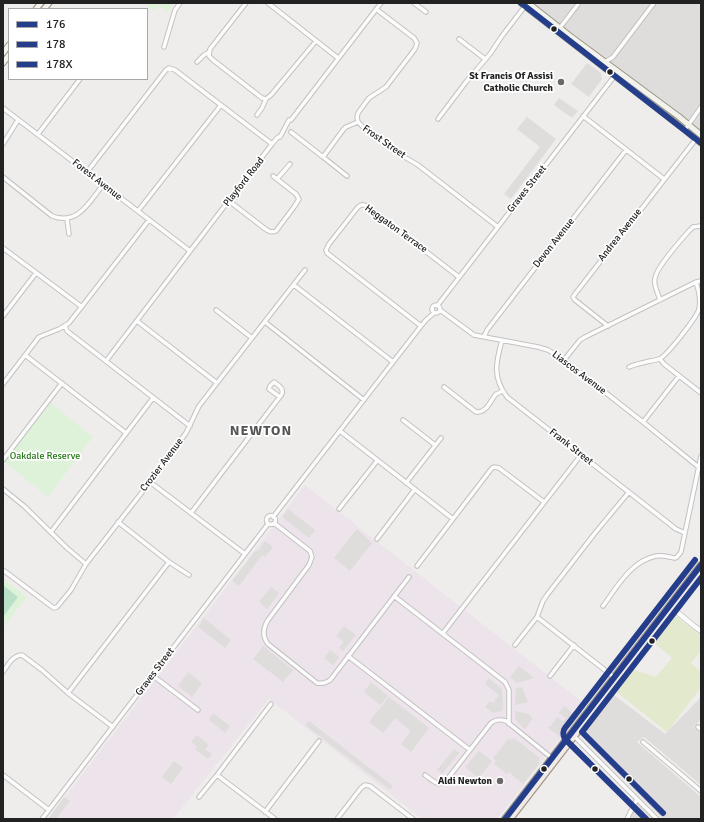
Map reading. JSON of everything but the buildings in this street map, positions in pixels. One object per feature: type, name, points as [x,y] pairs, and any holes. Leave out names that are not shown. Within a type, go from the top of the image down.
[{"type":"main road","points":[[525,4],[616,74],[701,143]]},
{"type":"main road","points":[[558,29],[605,62],[616,74],[701,135]]},
{"type":"main road","points":[[671,608],[701,565]]},
{"type":"main road","points":[[505,819],[701,572]]},
{"type":"main road","points":[[510,819],[554,759]]},
{"type":"street","points":[[164,47],[174,10],[179,3]]},
{"type":"street","points":[[197,62],[209,52],[246,3]]},
{"type":"street","points":[[268,3],[338,58]]},
{"type":"street","name":"Playford Road","points":[[106,361],[272,144],[278,137],[280,137],[290,120],[381,3]]},
{"type":"street","points":[[414,3],[426,12]]},
{"type":"street","points":[[558,29],[579,3]]},
{"type":"street","points":[[605,62],[613,57],[654,3]]},
{"type":"street","points":[[438,118],[485,59],[525,4]]},
{"type":"street","name":"Frost Street","points":[[376,9],[411,36],[417,41],[417,43],[415,49],[386,87],[369,98],[366,102],[358,113],[358,122],[393,150],[418,165],[498,227]]},
{"type":"street","points":[[459,39],[485,59]]},
{"type":"street","points":[[256,115],[262,108],[266,99],[272,95],[316,41]]},
{"type":"street","points":[[209,52],[209,56],[213,60],[262,98],[266,99]]},
{"type":"street","points":[[87,172],[169,68],[175,70],[272,144]]},
{"type":"street","name":"Graves Street","points":[[438,306],[616,74]]},
{"type":"street","points":[[38,134],[79,80]]},
{"type":"street","points":[[138,211],[221,105]]},
{"type":"street","points":[[685,130],[701,107]]},
{"type":"street","name":"Forest Avenue","points":[[3,108],[190,252]]},
{"type":"street","points":[[583,116],[664,179]]},
{"type":"street","points":[[3,144],[18,120]]},
{"type":"street","points":[[323,157],[346,127],[358,122]]},
{"type":"street","points":[[291,132],[347,176]]},
{"type":"street","name":"Andrea Avenue","points":[[608,326],[573,297],[696,139]]},
{"type":"street","name":"Devon Avenue","points":[[484,336],[486,330],[626,150]]},
{"type":"street","points":[[277,179],[290,164]]},
{"type":"street","points":[[229,201],[270,232],[276,231],[299,199],[296,194],[273,176]]},
{"type":"street","points":[[3,177],[52,216],[62,219],[74,217],[81,213],[103,185]]},
{"type":"street","name":"Heggaton Terrace","points":[[421,326],[327,253],[329,244],[358,207],[360,205],[364,205],[459,277]]},
{"type":"street","points":[[67,219],[69,234]]},
{"type":"street","points":[[3,384],[39,337],[69,323],[149,220]]},
{"type":"street","points":[[660,300],[654,278],[688,232],[693,227],[701,226]]},
{"type":"street","points":[[3,248],[82,307]]},
{"type":"street","name":"Crozier Avenue","points":[[3,570],[51,606],[54,608],[57,607],[71,590],[86,564],[186,433],[199,406],[305,270]]},
{"type":"street","points":[[4,313],[36,273]]},
{"type":"street","points":[[564,360],[580,340],[585,337],[696,282],[701,281]]},
{"type":"street","points":[[629,367],[660,359],[667,354],[694,320],[699,312],[700,298],[696,282]]},
{"type":"street","points":[[294,285],[393,362]]},
{"type":"street","points":[[274,523],[272,525],[268,524],[266,521],[267,518],[269,516],[273,517],[426,320],[434,313],[438,313],[440,308],[438,306],[433,308],[434,313]]},
{"type":"street","points":[[216,310],[252,338]]},
{"type":"street","name":"Liascos Avenue","points":[[440,310],[471,333],[548,350],[564,360],[700,468]]},
{"type":"street","points":[[137,321],[217,383]]},
{"type":"street","points":[[265,322],[364,400]]},
{"type":"street","points":[[65,326],[67,331],[190,426]]},
{"type":"street","points":[[444,387],[476,412],[481,413],[496,394],[502,391],[497,378],[496,361],[502,340]]},
{"type":"street","points":[[25,355],[126,433]]},
{"type":"street","points":[[660,359],[664,364],[701,393]]},
{"type":"street","points":[[643,422],[679,376]]},
{"type":"street","points":[[3,460],[62,383]]},
{"type":"street","name":"Frank Street","points":[[502,391],[507,397],[676,529],[685,533]]},
{"type":"street","points":[[191,513],[280,397]]},
{"type":"street","points":[[51,532],[153,398]]},
{"type":"street","points":[[403,420],[435,445]]},
{"type":"street","points":[[340,431],[453,519]]},
{"type":"street","points":[[406,483],[441,438]]},
{"type":"street","points":[[443,633],[581,455]]},
{"type":"street","points":[[603,606],[626,575],[639,564],[650,558],[658,556],[675,558],[681,552],[700,468],[701,456]]},
{"type":"street","points":[[339,509],[377,461]]},
{"type":"street","points":[[417,566],[492,468],[499,468],[544,502]]},
{"type":"street","points":[[150,482],[245,554]]},
{"type":"street","points":[[3,489],[24,506],[67,548],[86,564]]},
{"type":"street","points":[[377,539],[415,489]]},
{"type":"street","points":[[515,645],[537,616],[547,595],[629,492]]},
{"type":"street","points":[[273,517],[275,520],[274,523],[310,551],[312,558],[309,565],[268,620],[264,627],[264,636],[268,644],[314,680],[320,683],[331,679],[409,577]]},
{"type":"street","points":[[118,522],[169,562],[189,575]]},
{"type":"street","name":"Graves Street","points":[[42,819],[268,524]]},
{"type":"street","points":[[68,693],[169,562]]},
{"type":"street","points":[[394,596],[443,633],[507,685],[509,690],[509,724]]},
{"type":"street","points":[[671,608],[701,631]]},
{"type":"street","points":[[537,616],[616,679]]},
{"type":"street","points":[[550,676],[574,645]]},
{"type":"street","points":[[3,672],[15,657],[22,655],[68,693],[113,727]]},
{"type":"street","points":[[348,656],[470,750]]},
{"type":"street","points":[[152,675],[198,710]]},
{"type":"street","points":[[199,797],[271,704]]},
{"type":"street","points":[[425,774],[438,784],[442,784],[495,720],[502,720],[509,724],[554,759]]},
{"type":"street","points":[[573,735],[657,819]]},
{"type":"street","points":[[265,812],[319,742]]},
{"type":"street","points":[[643,742],[701,791]]},
{"type":"street","points":[[3,775],[49,810]]},
{"type":"street","points":[[217,775],[275,819]]},
{"type":"street","points":[[337,819],[365,785],[370,786],[407,817],[413,819]]},
{"type":"street","points":[[627,819],[638,800]]},
{"type":"shaded area","points":[[533,3],[701,3],[701,132]]},
{"type":"shaded area","points":[[587,63],[601,73],[602,79],[589,97],[571,84]]},
{"type":"shaded area","points":[[559,98],[578,111],[572,118],[554,105]]},
{"type":"shaded area","points":[[527,117],[556,139],[511,199],[504,194],[540,147],[517,129]]},
{"type":"shaded area","points":[[305,485],[586,705],[497,819],[422,819],[269,699],[173,819],[48,819]]},
{"type":"shaded area","points":[[288,509],[315,530],[309,538],[282,517]]},
{"type":"shaded area","points":[[357,529],[372,543],[350,571],[334,558]]},
{"type":"shaded area","points":[[265,541],[273,547],[265,557],[262,555],[239,586],[232,581],[256,550],[258,551]]},
{"type":"shaded area","points":[[271,587],[279,593],[267,609],[259,602]]},
{"type":"shaded area","points":[[204,618],[231,640],[225,648],[198,627]]},
{"type":"shaded area","points":[[344,626],[356,635],[343,651],[339,648],[344,642],[336,636]]},
{"type":"shaded area","points":[[263,646],[293,670],[283,682],[253,659]]},
{"type":"shaded area","points":[[330,650],[339,657],[333,665],[324,658]]},
{"type":"shaded area","points":[[519,666],[534,678],[517,683],[510,677]]},
{"type":"shaded area","points":[[188,672],[202,683],[192,697],[178,686]]},
{"type":"shaded area","points":[[489,678],[502,689],[503,709],[493,713],[485,707],[490,701],[493,703],[499,695],[485,684]]},
{"type":"shaded area","points":[[371,682],[388,696],[380,705],[364,692]]},
{"type":"shaded area","points":[[522,687],[528,702],[515,705],[516,688]]},
{"type":"shaded area","points":[[614,695],[665,734],[701,697],[701,720],[694,727],[701,733],[701,785],[644,737],[637,742],[701,797],[701,819],[663,819],[580,735]]},
{"type":"shaded area","points":[[389,697],[429,728],[411,752],[401,744],[411,731],[395,718],[383,733],[369,722]]},
{"type":"shaded area","points":[[564,706],[578,717],[570,728],[568,727],[560,737],[547,727],[550,727],[557,717],[563,721],[566,718],[559,713]]},
{"type":"shaded area","points":[[515,711],[528,714],[533,718],[525,729],[517,722]]},
{"type":"shaded area","points":[[213,713],[230,726],[225,733],[209,720]]},
{"type":"shaded area","points":[[309,721],[393,786],[390,790],[305,725]]},
{"type":"shaded area","points":[[197,735],[209,745],[205,749],[212,754],[208,759],[195,749],[197,746],[191,742]]},
{"type":"shaded area","points":[[509,738],[511,740],[514,738],[540,758],[538,761],[540,763],[523,784],[509,772],[507,774],[494,764],[496,761],[493,758]]},
{"type":"shaded area","points":[[454,749],[459,753],[442,774],[437,770]]},
{"type":"shaded area","points":[[479,751],[492,761],[479,778],[465,767]]},
{"type":"shaded area","points":[[174,761],[183,768],[171,784],[162,777]]},
{"type":"shaded area","points":[[64,797],[70,801],[56,819],[48,819]]},
{"type":"shaded area","points":[[637,799],[657,819],[628,819]]},
{"type":"green space","points":[[144,3],[174,3],[168,12],[159,6],[155,11]]},
{"type":"green space","name":"Oakdale Reserve","points":[[51,403],[93,437],[48,497],[4,462]]},
{"type":"green space","points":[[3,579],[27,597],[3,628]]},
{"type":"green space","points":[[3,585],[18,597],[3,617]]},
{"type":"green space","points":[[674,615],[701,636],[701,651],[691,663],[701,672],[701,690],[700,689],[667,732],[614,690],[631,669],[656,677],[672,658],[652,641]]},
{"type":"transit line","name":"176","points":[[521,3],[701,143]]},
{"type":"transit line","name":"178X","points":[[646,819],[565,739],[563,732],[695,560]]},
{"type":"transit line","name":"176","points":[[505,819],[701,565]]},
{"type":"transit line","name":"178","points":[[663,813],[582,732],[701,578]]},
{"type":"place","name":"St Francis Of Assisi Catholic Church","points":[[561,82]]},
{"type":"place","name":"Aldi Newton","points":[[500,781]]},
{"type":"district","name":"NEWTON","points":[[261,431]]}]
